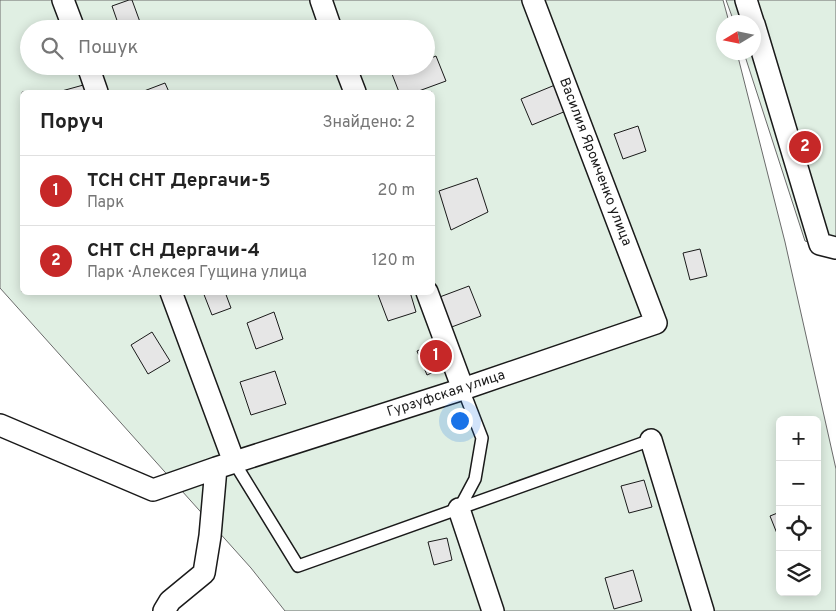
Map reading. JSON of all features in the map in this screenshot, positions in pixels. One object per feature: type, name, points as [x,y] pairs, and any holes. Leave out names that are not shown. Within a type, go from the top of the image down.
[{"type":"street","points":[[63,0],[71,20]]},
{"type":"street","points":[[321,0],[328,20]]},
{"type":"street","name":"Василия Яромченко улица","points":[[533,0],[656,324]]},
{"type":"street","points":[[746,0],[751,15]]},
{"type":"street","points":[[761,49],[820,244],[836,248]]},
{"type":"street","points":[[91,75],[96,90]]},
{"type":"street","points":[[348,75],[353,90]]},
{"type":"street","points":[[164,611],[170,601],[204,573],[225,465],[173,295]]},
{"type":"street","points":[[429,295],[463,389]]},
{"type":"street","name":"Гурзуфская улица","points":[[0,425],[153,490],[656,324]]},
{"type":"street","points":[[651,440],[703,611]]},
{"type":"street","points":[[459,509],[493,611]]},
{"type":"lane","points":[[459,509],[475,479],[482,438],[463,389]]},
{"type":"lane","points":[[225,465],[298,566],[651,440]]},
{"type":"green space","points":[[0,0],[723,0],[727,15],[716,15],[716,60],[739,60],[785,242],[836,469],[836,611],[285,611],[251,568],[0,288]]},
{"type":"green space","points":[[726,0],[836,0],[836,250],[805,241],[746,60],[761,60],[761,15],[731,15]]},
{"type":"building","points":[[132,0],[139,20],[117,20],[112,6]]},
{"type":"building","points":[[435,56],[446,81],[421,90],[398,90],[392,75],[435,75]]},
{"type":"building","points":[[165,83],[168,90],[147,90]]},
{"type":"building","points":[[87,84],[89,90],[65,90]]},
{"type":"building","points":[[555,85],[566,111],[532,125],[521,99]]},
{"type":"building","points":[[638,126],[646,151],[623,159],[614,134]]},
{"type":"building","points":[[477,178],[488,212],[451,230],[439,191]]},
{"type":"building","points":[[700,249],[707,276],[690,280],[683,253]]},
{"type":"building","points":[[469,286],[481,316],[449,328],[437,298]]},
{"type":"building","points":[[204,295],[226,295],[231,308],[212,315]]},
{"type":"building","points":[[378,295],[411,295],[416,312],[388,321]]},
{"type":"building","points":[[274,312],[283,339],[256,349],[247,323]]},
{"type":"building","points":[[152,332],[170,361],[148,374],[131,345]]},
{"type":"building","points":[[435,343],[445,367],[427,375],[417,351]]},
{"type":"building","points":[[275,371],[286,404],[251,415],[240,382]]},
{"type":"building","points":[[644,480],[652,507],[629,513],[621,486]]},
{"type":"building","points":[[776,514],[776,531],[770,516]]},
{"type":"building","points":[[447,538],[452,560],[434,565],[428,542]]},
{"type":"building","points":[[633,570],[642,601],[614,609],[605,578]]},
{"type":"place","name":"СНТ СН Дергачи-4","points":[[805,147]]},
{"type":"place","name":"ТСН СНТ Дергачи-5","points":[[436,356]]}]
